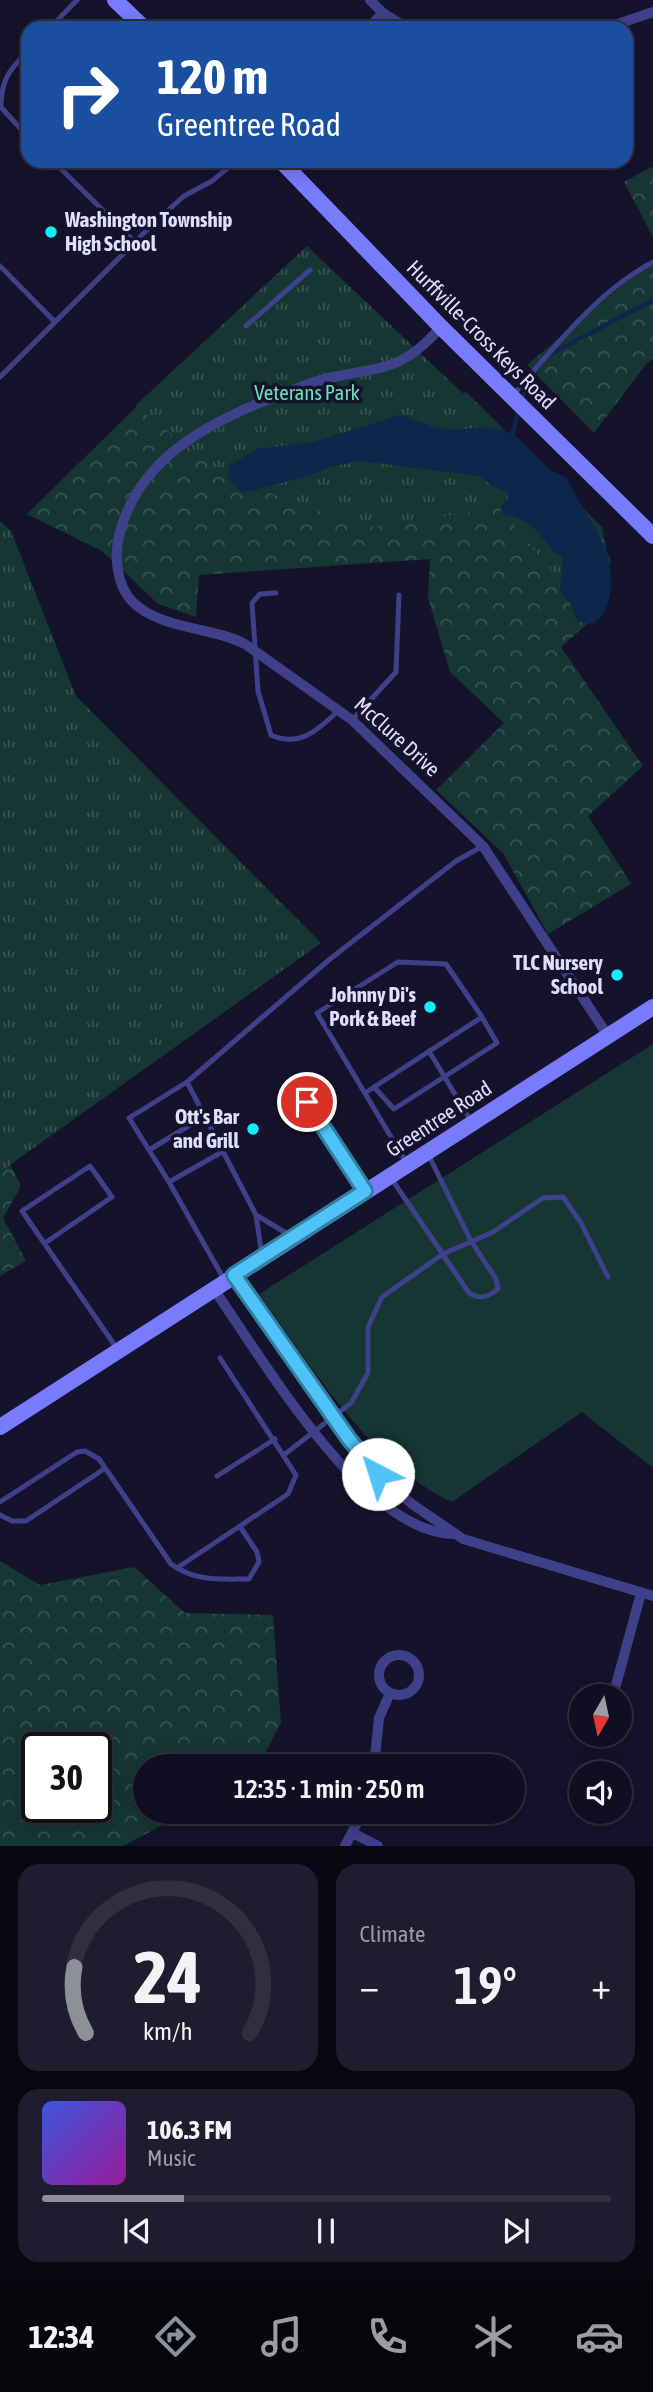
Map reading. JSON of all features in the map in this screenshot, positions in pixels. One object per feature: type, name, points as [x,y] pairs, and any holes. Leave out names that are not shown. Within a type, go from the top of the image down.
[{"type":"street","points":[[115,0],[137,21]]},
{"type":"street","points":[[370,0],[396,21]]},
{"type":"street","points":[[627,21],[653,12]]},
{"type":"street","points":[[375,21],[383,13]]},
{"type":"street","name":"Hurffville-Cross Keys Road","points":[[288,168],[441,327],[653,536]]},
{"type":"street","name":"McClure Drive","points":[[441,327],[421,349],[390,367],[329,378],[303,386],[226,416],[190,436],[153,471],[134,497],[119,539],[116,557],[124,590],[139,608],[163,620],[225,634],[253,650],[352,720],[483,846],[608,1037]]},
{"type":"street","name":"Greentree Road","points":[[0,1427],[653,1007]]},
{"type":"street","points":[[224,1281],[359,1452],[388,1484],[454,1534]]},
{"type":"street","points":[[224,1281],[314,1432],[350,1477],[384,1506],[438,1534],[454,1534],[653,1596]]},
{"type":"street","points":[[616,1684],[641,1592]]},
{"type":"street","points":[[375,1754],[379,1718],[390,1693]]},
{"type":"street","points":[[345,1846],[357,1824]]},
{"type":"street","points":[[353,1833],[379,1846]]},
{"type":"lane","points":[[57,21],[77,0]]},
{"type":"lane","points":[[21,58],[7,72],[1,86],[1,107],[21,129]]},
{"type":"lane","points":[[60,168],[135,243]]},
{"type":"lane","points":[[0,377],[161,216],[184,196],[212,181],[228,168]]},
{"type":"lane","points":[[513,397],[569,330],[635,271],[653,262]]},
{"type":"lane","points":[[0,266],[55,322]]},
{"type":"lane","points":[[246,326],[310,270]]},
{"type":"lane","points":[[276,593],[260,594],[254,598],[253,650],[263,715],[271,735],[282,740],[299,739],[316,732],[339,711]]},
{"type":"lane","points":[[352,720],[396,672],[399,595]]},
{"type":"lane","points":[[224,1281],[169,1182],[129,1118],[187,1082],[330,959],[456,861],[483,846]]},
{"type":"lane","points":[[374,1087],[394,1109],[497,1043],[446,964],[398,962],[317,1013],[407,1164]]},
{"type":"lane","points":[[365,1093],[482,1017]]},
{"type":"lane","points":[[429,1051],[472,1123]]},
{"type":"lane","points":[[292,1080],[365,1191]]},
{"type":"lane","points":[[187,1082],[256,1215],[262,1258]]},
{"type":"lane","points":[[149,1150],[205,1116]]},
{"type":"lane","points":[[169,1182],[222,1152]]},
{"type":"lane","points":[[389,1176],[470,1293],[482,1297],[490,1295],[498,1289],[496,1279],[471,1241],[427,1152]]},
{"type":"lane","points":[[45,1243],[112,1197],[90,1166],[22,1211],[118,1350]]},
{"type":"lane","points":[[285,1454],[351,1403],[368,1373],[368,1327],[382,1297],[443,1254],[493,1231],[543,1198],[563,1197],[581,1223],[608,1278]]},
{"type":"lane","points":[[256,1215],[293,1237]]},
{"type":"lane","points":[[177,1568],[241,1528],[288,1494],[294,1485],[296,1475],[285,1454],[220,1358]]},
{"type":"lane","points":[[218,1476],[275,1439]]},
{"type":"lane","points":[[0,1502],[77,1452],[94,1454],[177,1568],[198,1578],[249,1579],[259,1562],[257,1552],[241,1528]]},
{"type":"lane","points":[[0,1515],[23,1522],[104,1469]]},
{"type":"green space","points":[[653,166],[653,237],[624,182]]},
{"type":"green space","name":"Veterans Park","points":[[307,246],[581,505],[611,560],[594,624],[500,508],[366,528],[228,478],[135,406]]},
{"type":"green space","points":[[653,259],[653,359],[647,363],[594,433],[527,365]]},
{"type":"green space","points":[[179,365],[400,415],[466,392],[602,527],[606,548],[601,612],[561,647],[643,766],[588,816],[631,884],[548,934],[503,853],[436,790],[504,723],[450,672],[428,598],[430,559],[199,575],[196,617],[158,604],[102,551],[27,514]]},
{"type":"green space","points":[[0,521],[11,531],[76,696],[321,943],[0,1172]]},
{"type":"green space","points":[[653,1044],[653,1468],[582,1412],[452,1502],[422,1485],[395,1464],[369,1438],[321,1381],[259,1294]]},
{"type":"green space","points":[[10,1164],[21,1186],[3,1218],[26,1261],[0,1276],[0,1172]]},
{"type":"green space","points":[[0,1561],[40,1585],[134,1567],[185,1613],[273,1615],[281,1723],[264,1754],[133,1754],[133,1824],[164,1824],[123,1846],[0,1846]]},
{"type":"water","points":[[400,415],[437,428],[454,430],[482,427],[506,431],[520,439],[549,470],[567,478],[600,538],[610,569],[608,603],[601,617],[587,624],[577,621],[570,603],[560,592],[563,556],[554,553],[538,532],[527,523],[502,514],[501,506],[508,499],[508,492],[492,486],[480,476],[361,461],[329,467],[312,475],[247,492],[241,492],[228,478],[229,466],[257,449],[313,442]]},
{"type":"waterway","points":[[549,355],[653,300]]},
{"type":"waterway","points":[[522,400],[528,382],[539,368]]},
{"type":"waterway","points":[[512,437],[519,408]]},
{"type":"place","name":"Washington Township High School","points":[[51,232]]},
{"type":"place","name":"TLC Nursery School","points":[[617,975]]},
{"type":"place","name":"Johnny Di's Pork & Beef","points":[[430,1007]]},
{"type":"place","name":"Ott's Bar and Grill","points":[[253,1129]]},
{"type":"route","points":[[307,1102],[365,1191],[234,1275],[349,1439],[378,1474]]}]
